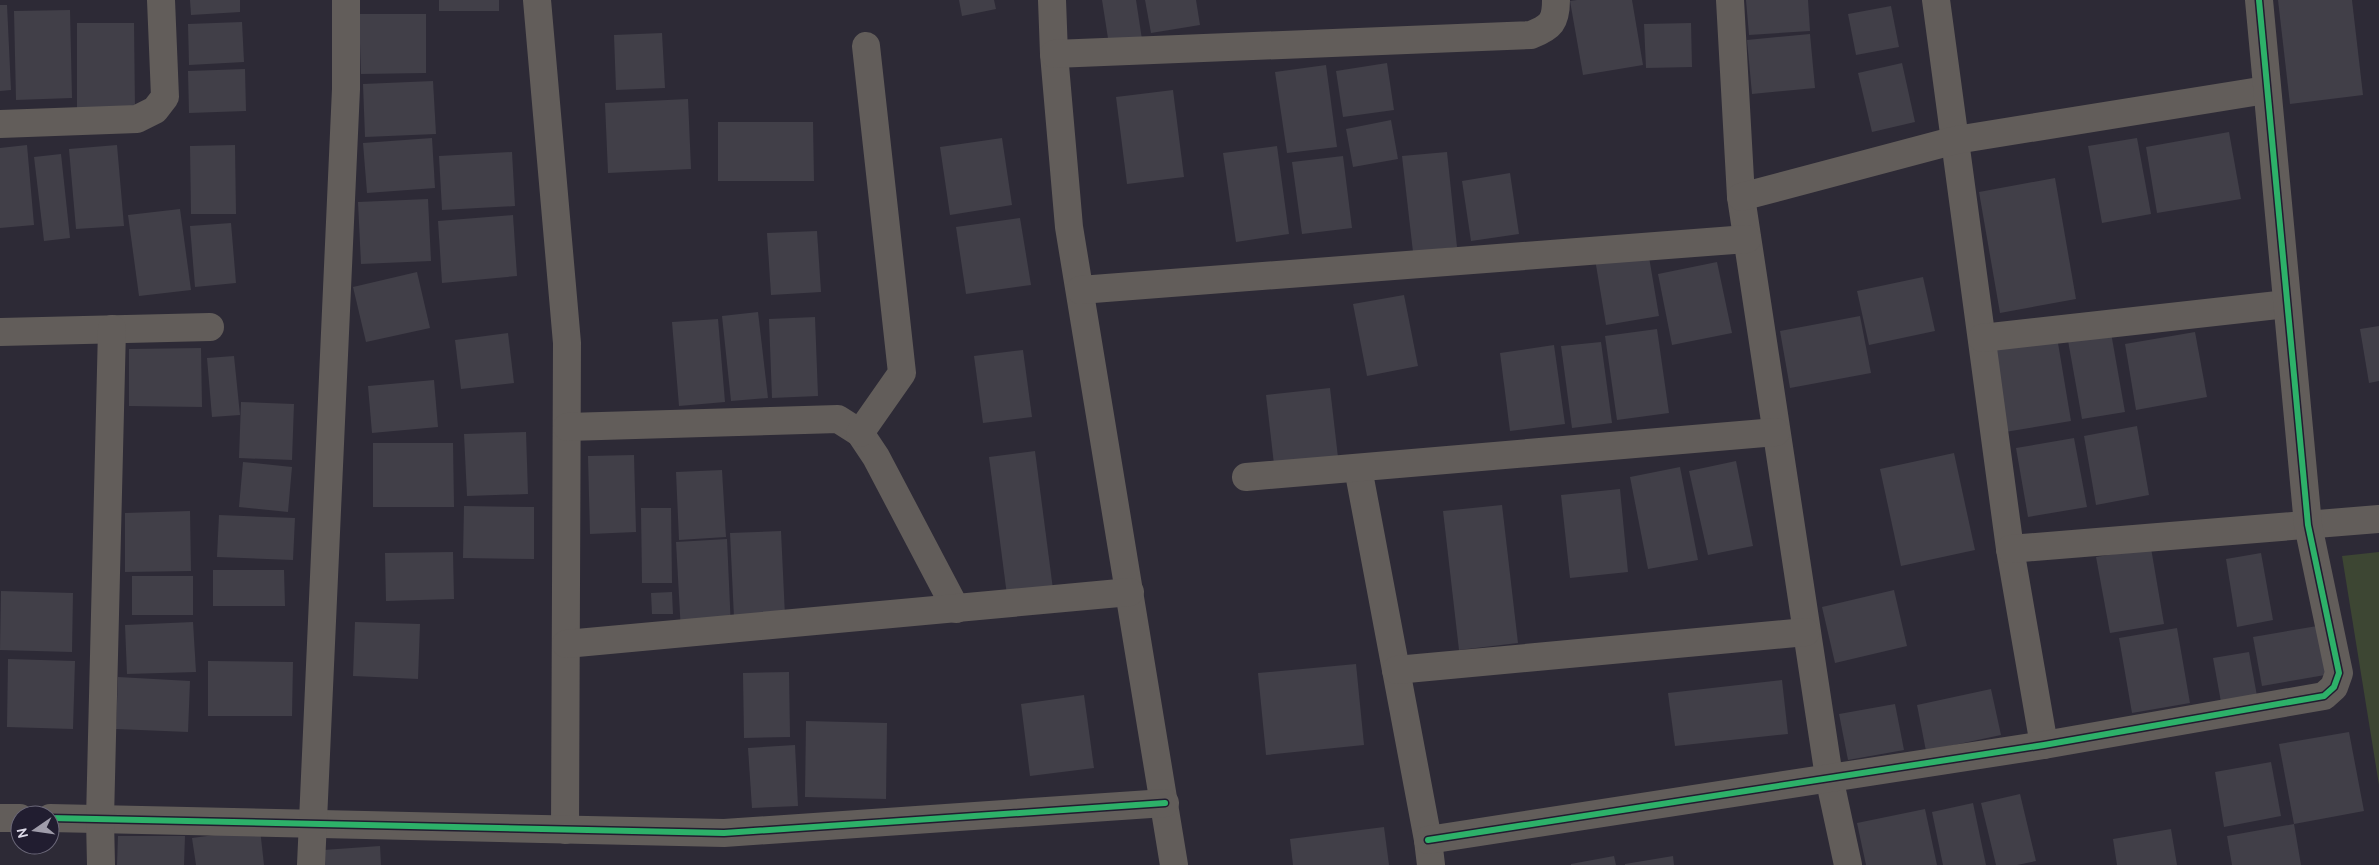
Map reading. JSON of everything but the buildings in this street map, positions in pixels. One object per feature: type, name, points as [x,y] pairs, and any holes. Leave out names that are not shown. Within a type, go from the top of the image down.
[{"type":"street","points":[[0,124],[137,120],[155,110],[165,97],[161,0]]},
{"type":"street","points":[[311,865],[346,99],[346,0]]},
{"type":"street","points":[[537,0],[567,343],[565,830]]},
{"type":"street","points":[[1052,0],[1054,54],[1069,227],[1166,803],[1174,865]]},
{"type":"street","points":[[1054,54],[1531,35],[1547,29],[1556,14],[1556,0]]},
{"type":"street","points":[[1730,0],[1741,197],[1829,777],[1848,865]]},
{"type":"street","points":[[1936,0],[2010,549],[2044,745]]},
{"type":"street","points":[[1358,468],[1429,852],[1829,777],[2044,745],[2324,696],[2334,687],[2338,673],[2308,525],[2259,0]]},
{"type":"street","points":[[860,433],[902,373],[866,46]]},
{"type":"street","points":[[1741,197],[1956,140],[2266,90]]},
{"type":"street","points":[[1080,290],[1747,239]]},
{"type":"street","points":[[1982,338],[2287,304]]},
{"type":"street","points":[[0,332],[210,327]]},
{"type":"street","points":[[101,865],[100,819],[112,329]]},
{"type":"street","points":[[567,427],[838,419],[860,433],[876,457],[956,609]]},
{"type":"street","points":[[1246,477],[1776,432]]},
{"type":"street","points":[[2010,549],[2379,519]]},
{"type":"street","points":[[566,644],[1130,592]]},
{"type":"street","points":[[1396,670],[1806,632]]},
{"type":"street","points":[[60,818],[312,826],[724,834],[1166,803]]},
{"type":"green space","points":[[2379,552],[2379,785],[2342,556]]},
{"type":"cycle path","points":[[1428,840],[2044,745],[2324,696],[2334,687],[2339,673],[2308,525],[2259,0]]},
{"type":"cycle path","points":[[60,818],[724,833],[1165,803]]}]
